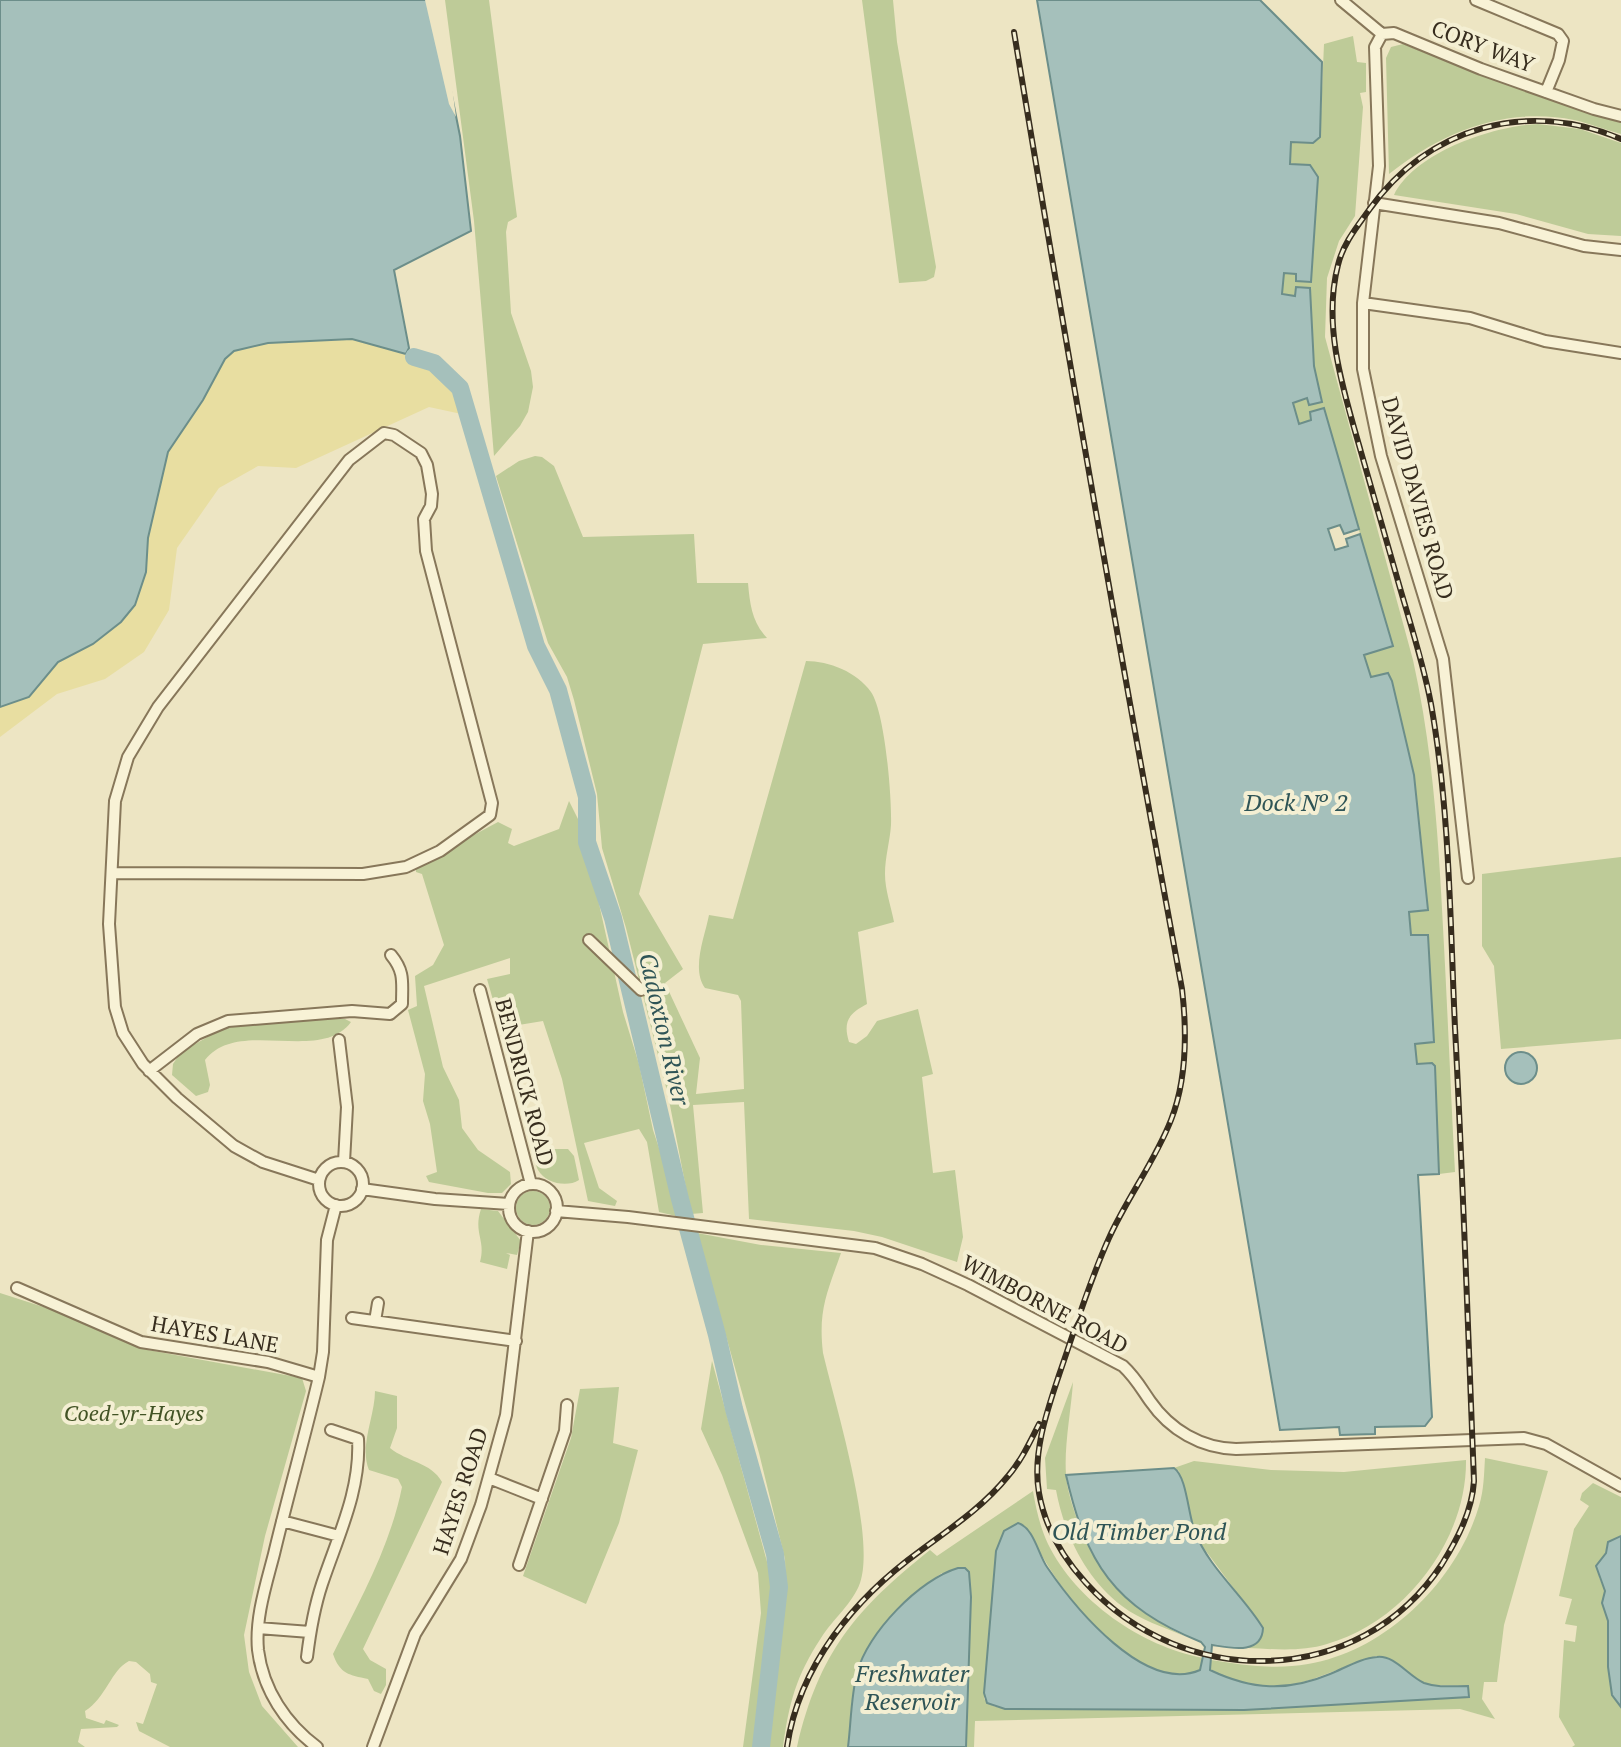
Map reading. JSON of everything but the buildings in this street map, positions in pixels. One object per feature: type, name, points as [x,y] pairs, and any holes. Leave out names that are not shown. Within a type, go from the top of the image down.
[{"type":"street","name":"CORY WAY","points":[[1341,0],[1382,34],[1388,31],[1394,33],[1546,92],[1621,116]]},
{"type":"street","points":[[1476,0],[1558,34],[1563,41],[1546,92]]},
{"type":"street","name":"DAVID DAVIES ROAD","points":[[1382,34],[1375,47],[1379,166],[1363,303],[1363,369],[1373,420],[1445,670],[1468,878]]},
{"type":"street","points":[[1374,203],[1499,223],[1584,246],[1621,250]]},
{"type":"street","points":[[1363,303],[1470,318],[1545,341],[1621,353]]},
{"type":"street","points":[[112,873],[363,874],[394,871],[440,851],[490,815],[492,803],[426,551],[424,519],[431,506],[432,494],[427,465],[421,453],[394,435],[384,433],[349,460],[150,719],[128,757],[118,787],[112,873],[109,924],[113,996],[123,1033],[149,1071],[241,1150],[263,1162],[319,1180]]},
{"type":"street","points":[[589,940],[641,990]]},
{"type":"street","points":[[149,1071],[197,1034],[228,1021],[352,1011],[390,1014],[402,1004],[402,969],[391,955]]},
{"type":"street","name":"BENDRICK ROAD","points":[[480,990],[531,1184]]},
{"type":"street","points":[[339,1040],[347,1107],[344,1162]]},
{"type":"street","points":[[344,1162],[359,1171],[362,1189],[350,1204],[336,1205],[323,1196],[319,1180],[325,1168],[344,1162]]},
{"type":"street","points":[[531,1184],[539,1185],[551,1192],[556,1211],[550,1225],[528,1231],[514,1222],[509,1204],[515,1192],[531,1184]]},
{"type":"street","points":[[362,1189],[509,1204]]},
{"type":"street","points":[[317,1747],[284,1716],[270,1690],[259,1652],[258,1628],[319,1377],[323,1352],[326,1249],[336,1205]]},
{"type":"street","name":"WIMBORNE ROAD","points":[[556,1211],[875,1248],[922,1264],[1123,1366],[1138,1380],[1151,1403],[1171,1424],[1193,1439],[1217,1448],[1524,1438],[1546,1444],[1621,1486]]},
{"type":"street","name":"HAYES ROAD","points":[[373,1747],[415,1634],[461,1559],[489,1478],[506,1415],[528,1231]]},
{"type":"street","name":"HAYES LANE","points":[[17,1288],[141,1342],[268,1362],[319,1377]]},
{"type":"street","points":[[375,1321],[378,1303]]},
{"type":"street","points":[[352,1318],[516,1341]]},
{"type":"street","points":[[519,1565],[565,1431],[567,1405]]},
{"type":"street","points":[[307,1657],[321,1586],[357,1474],[358,1439],[331,1430]]},
{"type":"street","points":[[489,1478],[542,1499]]},
{"type":"street","points":[[282,1521],[339,1536]]},
{"type":"street","points":[[258,1628],[310,1632]]},
{"type":"green space","points":[[445,0],[489,0],[517,217],[508,222],[506,232],[511,313],[531,371],[533,387],[528,412],[494,456],[474,221]]},
{"type":"green space","points":[[862,0],[893,0],[897,42],[936,267],[934,277],[926,281],[899,283]]},
{"type":"green space","points":[[1353,36],[1357,62],[1366,63],[1366,92],[1360,93],[1363,107],[1355,216],[1339,241],[1327,278],[1325,337],[1413,660],[1426,731],[1440,874],[1455,1172],[1439,1174],[1435,1066],[1432,1063],[1417,1064],[1415,1044],[1433,1042],[1428,936],[1411,936],[1409,912],[1428,910],[1414,775],[1392,680],[1371,678],[1364,655],[1392,645],[1324,409],[1310,412],[1312,420],[1298,424],[1292,402],[1307,398],[1322,402],[1314,366],[1310,288],[1295,296],[1282,295],[1284,273],[1296,274],[1296,281],[1311,282],[1290,164],[1291,141],[1313,143],[1320,137],[1324,44]]},
{"type":"green space","points":[[1403,44],[1510,86],[1621,123],[1621,134],[1580,121],[1549,117],[1500,120],[1453,135],[1409,159],[1389,174],[1386,58],[1391,47]]},
{"type":"green space","points":[[1538,124],[1580,129],[1621,143],[1621,236],[1588,234],[1516,214],[1394,195],[1419,166],[1457,144],[1499,130]]},
{"type":"green space","points":[[535,456],[554,466],[583,537],[694,534],[697,583],[748,583],[753,613],[767,638],[703,644],[639,894],[683,969],[665,983],[700,1058],[696,1094],[744,1089],[741,1001],[738,995],[705,988],[699,972],[700,952],[709,915],[733,919],[806,661],[842,669],[871,692],[880,717],[889,776],[891,825],[885,874],[894,922],[858,932],[867,1004],[849,1019],[847,1035],[849,1042],[856,1044],[867,1036],[877,1021],[918,1009],[933,1074],[922,1077],[933,1173],[955,1170],[963,1237],[957,1262],[854,1231],[749,1219],[744,1102],[693,1105],[703,1213],[691,1214],[668,1095],[626,928],[602,848],[597,794],[574,700],[567,677],[548,643],[496,476],[519,461]]},
{"type":"green space","points":[[569,801],[582,827],[653,1130],[679,1208],[676,1216],[659,1212],[647,1142],[639,1129],[584,1143],[599,1188],[617,1201],[615,1206],[588,1201],[562,1079],[543,1021],[501,1028],[487,979],[510,974],[510,958],[424,986],[443,1067],[459,1100],[462,1128],[478,1150],[510,1172],[511,1184],[502,1193],[488,1193],[429,1182],[426,1176],[437,1172],[430,1124],[423,1101],[425,1074],[408,1010],[417,1006],[415,976],[433,965],[444,945],[422,874],[416,872],[416,866],[498,822],[512,829],[508,843],[514,846],[559,829]]},
{"type":"green space","points":[[1621,857],[1621,1039],[1501,1049],[1494,966],[1482,946],[1482,874]]},
{"type":"green space","points":[[345,1019],[351,1022],[337,1034],[320,1040],[258,1040],[219,1048],[205,1060],[210,1085],[208,1092],[196,1096],[172,1075],[173,1064],[181,1052],[220,1030],[249,1023]]},
{"type":"green space","points":[[535,1149],[568,1149],[574,1156],[579,1180],[563,1184],[546,1178],[537,1168]]},
{"type":"green space","points":[[533,1191],[545,1196],[550,1208],[545,1220],[533,1225],[521,1220],[516,1208],[521,1196]]},
{"type":"green space","points":[[481,1209],[498,1211],[521,1241],[517,1255],[506,1253],[510,1255],[507,1269],[480,1262],[482,1248],[478,1224]]},
{"type":"green space","points":[[697,1233],[761,1245],[841,1253],[825,1302],[823,1353],[852,1470],[863,1535],[863,1562],[857,1590],[821,1638],[800,1678],[791,1703],[783,1747],[769,1747],[786,1596],[785,1559],[759,1453]]},
{"type":"green space","name":"Coed-yr-Hayes","points":[[0,1293],[56,1311],[148,1350],[302,1378],[306,1391],[265,1536],[244,1635],[249,1672],[262,1706],[298,1747],[170,1747],[139,1731],[136,1722],[143,1724],[157,1684],[151,1682],[150,1674],[136,1662],[129,1661],[117,1671],[98,1699],[85,1711],[86,1718],[104,1724],[106,1720],[119,1725],[117,1727],[81,1729],[78,1742],[85,1747],[0,1747]]},
{"type":"green space","points":[[712,1361],[772,1580],[772,1604],[753,1747],[743,1747],[761,1613],[758,1573],[722,1475],[701,1429]]},
{"type":"green space","points":[[1073,1382],[1066,1475],[1072,1505],[1087,1543],[1107,1576],[1132,1603],[1184,1636],[1136,1615],[1109,1595],[1078,1554],[1056,1490],[1047,1489],[1045,1458]]},
{"type":"green space","points":[[619,1387],[613,1443],[638,1450],[619,1523],[586,1604],[523,1576],[571,1438],[580,1389]]},
{"type":"green space","points":[[375,1391],[397,1396],[397,1428],[390,1448],[432,1470],[442,1482],[363,1649],[370,1660],[386,1669],[386,1685],[381,1694],[374,1691],[368,1679],[342,1670],[333,1654],[382,1552],[402,1487],[398,1479],[369,1470],[366,1461]]},
{"type":"green space","points":[[1485,1458],[1548,1471],[1504,1625],[1497,1682],[1484,1682],[1482,1699],[1495,1719],[1460,1709],[975,1721],[974,1747],[966,1747],[971,1597],[942,1573],[892,1616],[872,1642],[853,1690],[848,1747],[797,1747],[806,1714],[829,1658],[861,1613],[930,1550],[937,1556],[1033,1491],[1048,1544],[1060,1565],[1093,1602],[1134,1632],[1180,1652],[1203,1658],[1200,1670],[1175,1674],[1149,1667],[1123,1652],[1098,1630],[1076,1604],[1056,1578],[1029,1531],[996,1551],[984,1699],[993,1706],[1005,1709],[1244,1710],[1469,1697],[1467,1686],[1428,1685],[1376,1656],[1312,1679],[1277,1686],[1236,1680],[1210,1670],[1211,1660],[1271,1667],[1308,1664],[1337,1657],[1391,1628],[1436,1586],[1469,1534],[1483,1488]]},
{"type":"green space","points":[[1466,1460],[1464,1490],[1456,1519],[1443,1548],[1406,1597],[1382,1617],[1355,1633],[1317,1647],[1287,1649],[1247,1648],[1254,1645],[1263,1628],[1200,1543],[1189,1518],[1179,1471],[1174,1468],[1194,1461],[1271,1470],[1344,1472]]},
{"type":"green space","points":[[1593,1483],[1621,1497],[1621,1536],[1608,1542],[1599,1577],[1605,1591],[1602,1603],[1608,1621],[1612,1695],[1621,1707],[1621,1747],[1572,1747],[1575,1745],[1559,1717],[1564,1640],[1575,1642],[1577,1626],[1565,1624],[1572,1599],[1559,1596],[1574,1529],[1589,1506],[1580,1500],[1582,1493]]},
{"type":"sand","points":[[122,267],[406,354],[449,385],[466,415],[429,407],[296,468],[258,466],[219,488],[177,548],[169,610],[144,652],[105,679],[57,694],[0,737],[0,548]]},
{"type":"water","points":[[0,0],[437,0],[442,46],[460,136],[471,231],[394,270],[409,348],[406,354],[352,339],[268,343],[234,351],[225,359],[203,400],[168,452],[148,538],[146,572],[135,605],[121,622],[93,644],[58,662],[29,697],[0,707]]},
{"type":"water","name":"Dock Nº 2","points":[[1037,0],[1260,0],[1322,62],[1320,137],[1313,143],[1291,142],[1290,164],[1310,165],[1318,177],[1311,282],[1296,281],[1296,274],[1284,273],[1282,294],[1295,296],[1296,287],[1310,288],[1314,366],[1322,402],[1309,405],[1307,398],[1293,403],[1299,424],[1311,420],[1310,412],[1324,408],[1359,529],[1344,534],[1340,525],[1328,529],[1335,550],[1348,546],[1346,539],[1360,534],[1393,646],[1364,655],[1371,677],[1388,673],[1392,681],[1414,775],[1428,910],[1409,912],[1411,935],[1428,935],[1434,1042],[1415,1044],[1417,1064],[1432,1063],[1435,1066],[1439,1174],[1418,1175],[1432,1417],[1425,1426],[1375,1427],[1375,1434],[1340,1435],[1339,1427],[1280,1430]]},
{"type":"water","points":[[1521,1052],[1532,1057],[1537,1068],[1532,1079],[1521,1084],[1510,1079],[1505,1068],[1510,1057]]},
{"type":"water","name":"Old Timber Pond","points":[[1174,1468],[1182,1479],[1201,1545],[1263,1628],[1261,1637],[1251,1646],[1212,1645],[1210,1670],[1240,1682],[1284,1686],[1314,1680],[1365,1659],[1384,1657],[1424,1683],[1468,1686],[1469,1697],[1244,1710],[1005,1709],[987,1703],[984,1693],[996,1551],[1004,1531],[1018,1523],[1028,1530],[1059,1584],[1113,1643],[1157,1670],[1179,1674],[1200,1670],[1205,1647],[1201,1642],[1146,1614],[1108,1578],[1083,1533],[1066,1475]]},
{"type":"water","points":[[1621,1536],[1621,1707],[1612,1695],[1608,1667],[1608,1621],[1602,1603],[1605,1591],[1596,1566],[1606,1553],[1608,1542]]},
{"type":"water","name":"Freshwater Reservoir","points":[[958,1568],[969,1572],[971,1597],[966,1747],[848,1747],[857,1673],[872,1641],[883,1625],[912,1596],[928,1583]]},
{"type":"pier","points":[[425,0],[441,0],[456,117],[449,104]]},
{"type":"waterway","name":"Cadoxton River","points":[[414,357],[434,363],[460,388],[536,646],[558,690],[587,797],[587,842],[613,918],[680,1199],[775,1554],[779,1587],[761,1747]]},
{"type":"railway","points":[[1014,32],[1182,989],[1185,1022],[1183,1072],[1171,1120],[1116,1223],[1082,1306],[1046,1418],[1039,1448],[1037,1478],[1046,1518],[1056,1541],[1086,1583],[1126,1618],[1171,1643],[1220,1657],[1270,1661],[1319,1653],[1366,1635],[1407,1605],[1442,1564],[1463,1524],[1474,1481],[1450,906],[1442,785],[1424,672],[1337,359],[1332,312],[1338,265],[1355,230],[1393,181],[1420,158],[1450,141],[1482,128],[1516,122],[1550,122],[1586,127],[1621,139]]},
{"type":"railway","points":[[787,1747],[793,1717],[804,1688],[834,1636],[873,1590],[988,1498],[1017,1464],[1039,1424]]}]
